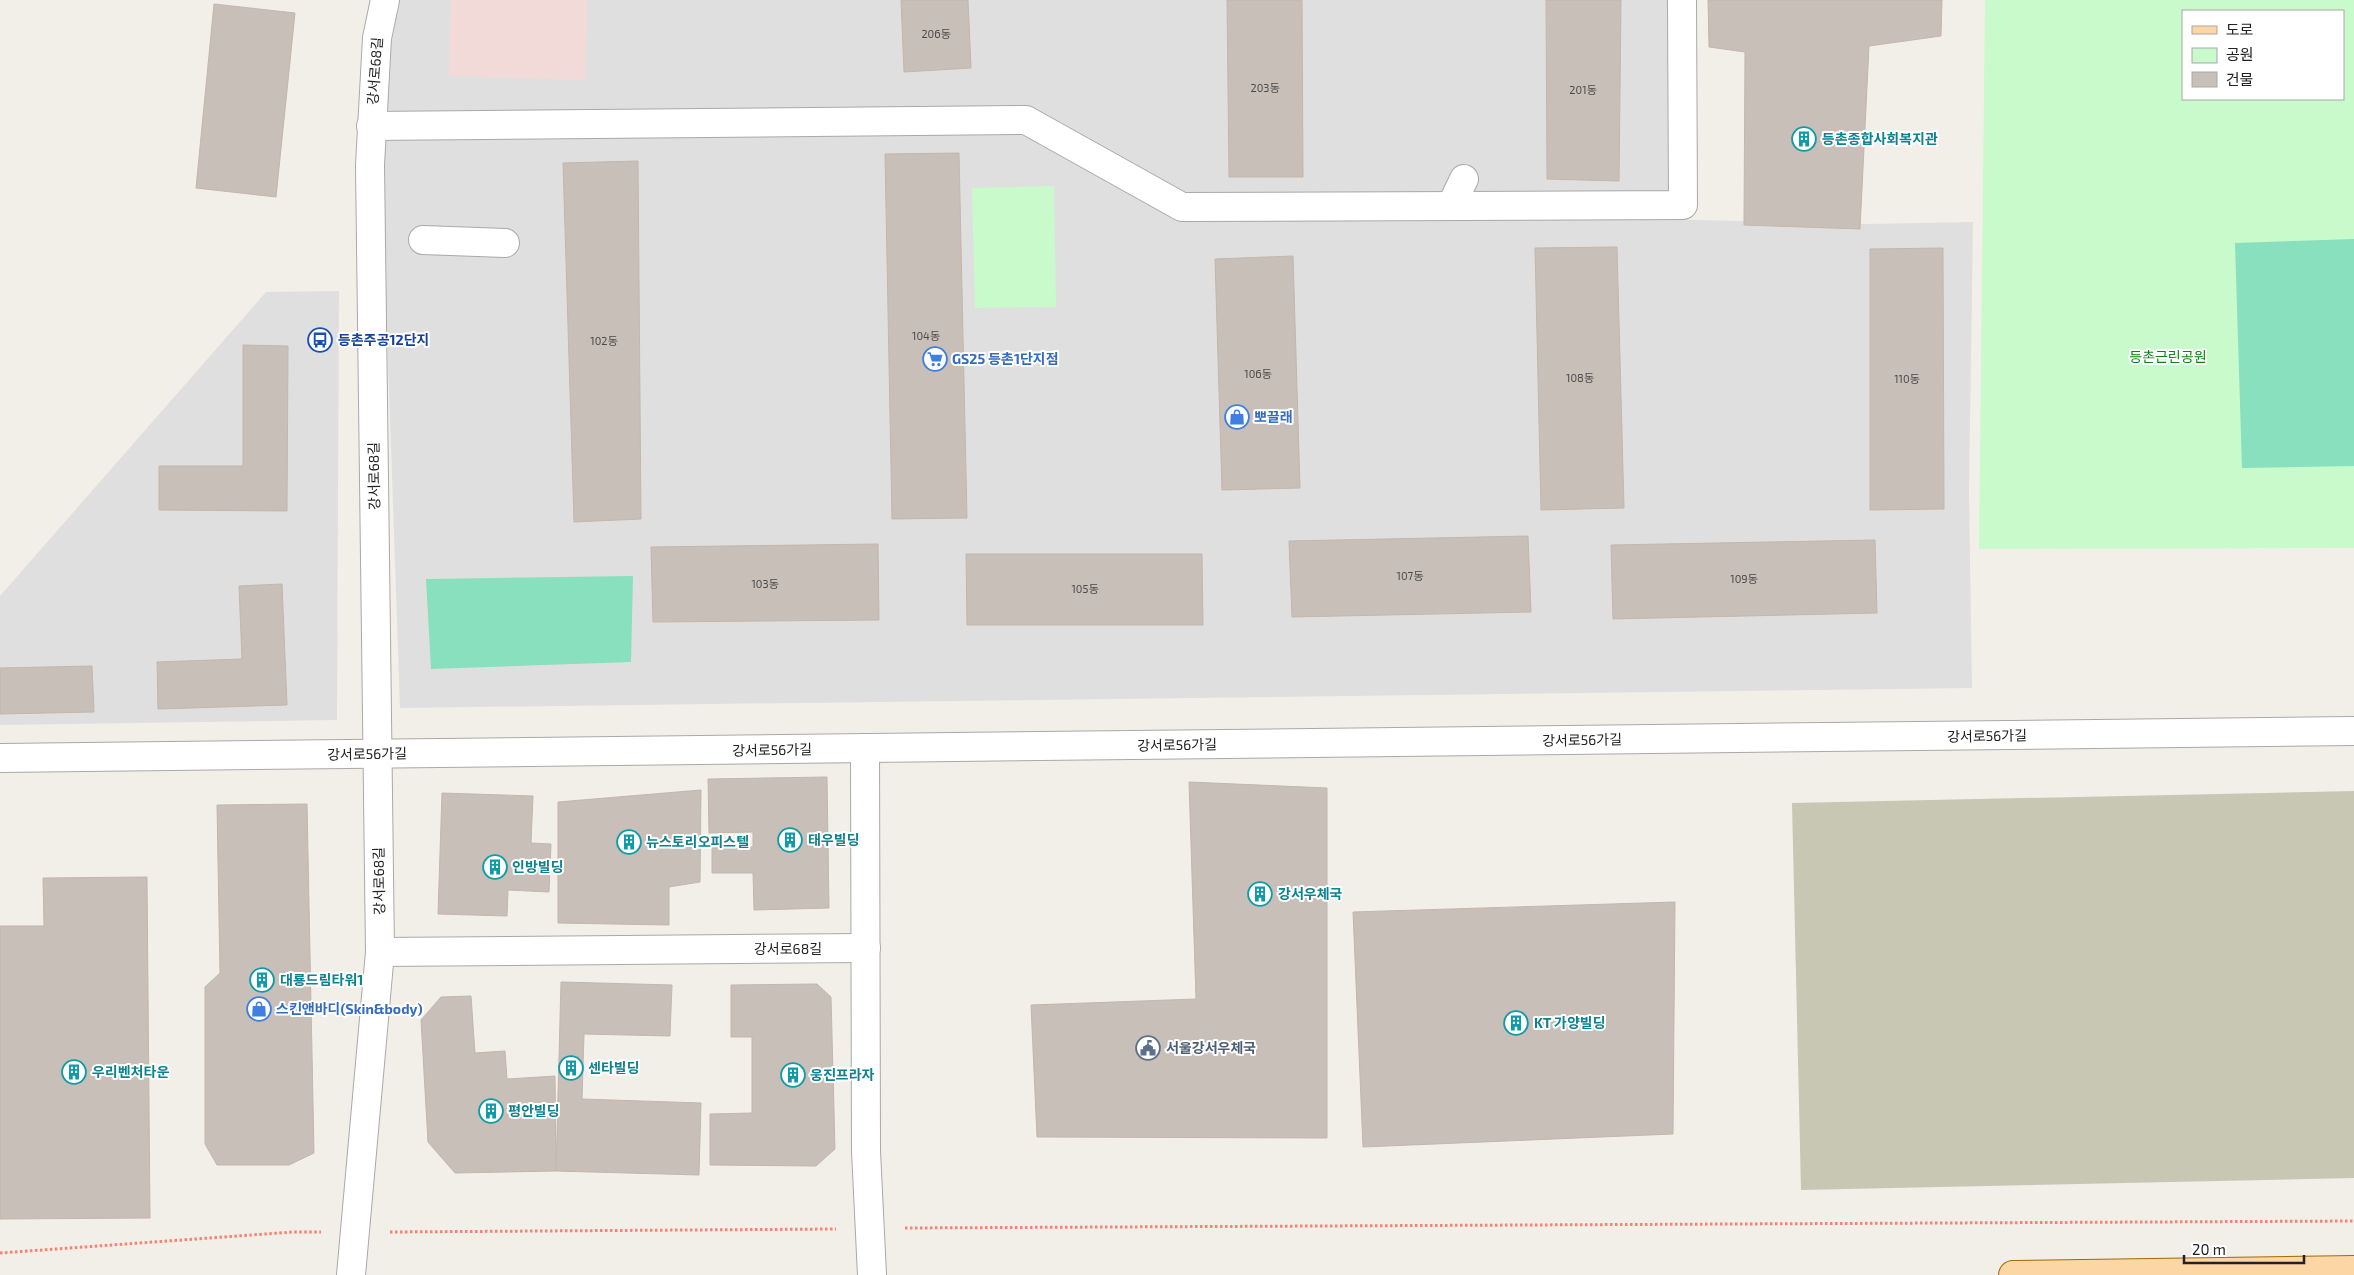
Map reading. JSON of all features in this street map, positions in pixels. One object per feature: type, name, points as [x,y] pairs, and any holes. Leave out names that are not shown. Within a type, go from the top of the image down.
[{"type":"main road","points":[[2013,1275],[2354,1270]]},
{"type":"street","name":"강서로68길","points":[[351,1275],[380,952],[370,165],[377,38],[385,0]]},
{"type":"street","points":[[372,126],[1026,120],[1182,207],[1683,205],[1682,0]]},
{"type":"street","points":[[1451,206],[1464,179]]},
{"type":"street","points":[[423,240],[505,243]]},
{"type":"street","name":"강서로56가길","points":[[0,758],[2354,732]]},
{"type":"street","points":[[865,748],[866,1151],[872,1275]]},
{"type":"street","name":"강서로68길","points":[[380,952],[866,948]]},
{"type":"path","points":[[0,1253],[293,1232],[2354,1222]]},
{"type":"shaded area","points":[[386,0],[1679,0],[1683,205],[1208,208],[1867,224],[1973,222],[1969,492],[1972,688],[400,708],[377,38]]},
{"type":"shaded area","points":[[451,0],[587,0],[585,80],[449,76]]},
{"type":"shaded area","points":[[339,291],[337,720],[0,725],[0,596],[266,292]]},
{"type":"shaded area","points":[[2354,791],[2354,1178],[1801,1190],[1792,803]]},
{"type":"green space","name":"등촌근린공원","points":[[1985,0],[2354,0],[2354,548],[1979,549]]},
{"type":"green space","points":[[1054,186],[1056,307],[975,308],[972,188]]},
{"type":"green space","points":[[2354,239],[2354,466],[2242,468],[2235,243]]},
{"type":"green space","points":[[633,576],[631,662],[431,669],[426,579]]},
{"type":"building","points":[[901,0],[968,0],[971,68],[904,72]]},
{"type":"building","points":[[1227,0],[1302,0],[1303,177],[1229,177]]},
{"type":"building","points":[[1546,0],[1621,0],[1619,181],[1547,179]]},
{"type":"building","name":"등촌종합사회복지관","points":[[1708,0],[1942,0],[1941,36],[1869,46],[1860,229],[1744,225],[1745,52],[1709,47]]},
{"type":"building","points":[[214,4],[295,13],[276,197],[196,188]]},
{"type":"building","points":[[959,153],[967,518],[892,519],[885,154]]},
{"type":"building","points":[[638,161],[641,519],[574,522],[563,163]]},
{"type":"building","points":[[1617,247],[1624,508],[1541,510],[1535,248]]},
{"type":"building","points":[[1943,248],[1944,509],[1870,510],[1870,249]]},
{"type":"building","points":[[1293,256],[1300,488],[1222,490],[1215,259]]},
{"type":"building","points":[[243,345],[288,346],[287,511],[159,510],[159,466],[243,466]]},
{"type":"building","points":[[1528,536],[1531,612],[1292,617],[1289,541]]},
{"type":"building","points":[[1875,540],[1877,613],[1613,619],[1611,545]]},
{"type":"building","points":[[878,544],[879,620],[653,622],[651,547]]},
{"type":"building","points":[[966,554],[1202,554],[1203,625],[967,625]]},
{"type":"building","points":[[282,584],[287,705],[158,709],[157,662],[242,659],[239,586]]},
{"type":"building","points":[[92,666],[94,712],[0,714],[0,668]]},
{"type":"building","name":"태우빌딩","points":[[827,777],[829,908],[754,910],[753,873],[712,873],[712,848],[753,847],[753,832],[709,833],[708,779]]},
{"type":"building","name":"강서우체국","points":[[1189,782],[1327,788],[1327,1138],[1037,1137],[1031,1005],[1196,999]]},
{"type":"building","name":"뉴스토리오피스텔","points":[[701,790],[700,882],[669,887],[669,925],[558,923],[558,802]]},
{"type":"building","name":"인방빌딩","points":[[442,793],[533,796],[531,843],[551,844],[549,892],[508,890],[507,916],[438,914]]},
{"type":"building","name":"대룡드림타워1","points":[[307,804],[314,1153],[289,1165],[217,1165],[205,1144],[205,987],[220,973],[217,805]]},
{"type":"building","name":"우리벤처타운","points":[[147,877],[150,1218],[0,1219],[0,926],[44,926],[43,878]]},
{"type":"building","name":"KT 가양빌딩","points":[[1675,902],[1673,1134],[1363,1147],[1353,912]]},
{"type":"building","name":"센타빌딩","points":[[561,982],[672,985],[670,1036],[584,1034],[582,1099],[701,1103],[699,1175],[556,1171]]},
{"type":"building","name":"웅진프라자","points":[[817,984],[831,997],[835,1149],[816,1166],[710,1165],[710,1114],[752,1113],[752,1037],[731,1037],[731,985]]},
{"type":"building","name":"평안빌딩","points":[[471,996],[475,1053],[505,1051],[507,1079],[555,1076],[556,1171],[455,1173],[428,1142],[421,1020],[441,997]]},
{"type":"place","name":"등촌종합사회복지관","points":[[1804,139]]},
{"type":"place","name":"등촌주공12단지","points":[[320,340]]},
{"type":"place","name":"GS25 등촌1단지점","points":[[935,359]]},
{"type":"place","name":"뽀끌래","points":[[1237,417]]},
{"type":"place","name":"태우빌딩","points":[[790,840]]},
{"type":"place","name":"뉴스토리오피스텔","points":[[629,842]]},
{"type":"place","name":"인방빌딩","points":[[495,867]]},
{"type":"place","name":"강서우체국","points":[[1260,894]]},
{"type":"place","name":"대룡드림타워1","points":[[262,980]]},
{"type":"place","name":"스킨앤바디(Skin&body)","points":[[259,1009]]},
{"type":"place","name":"KT 가양빌딩","points":[[1516,1023]]},
{"type":"place","name":"서울강서우체국","points":[[1148,1048]]},
{"type":"place","name":"센타빌딩","points":[[571,1068]]},
{"type":"place","name":"우리벤처타운","points":[[74,1072]]},
{"type":"place","name":"웅진프라자","points":[[793,1075]]},
{"type":"place","name":"평안빌딩","points":[[491,1111]]}]
